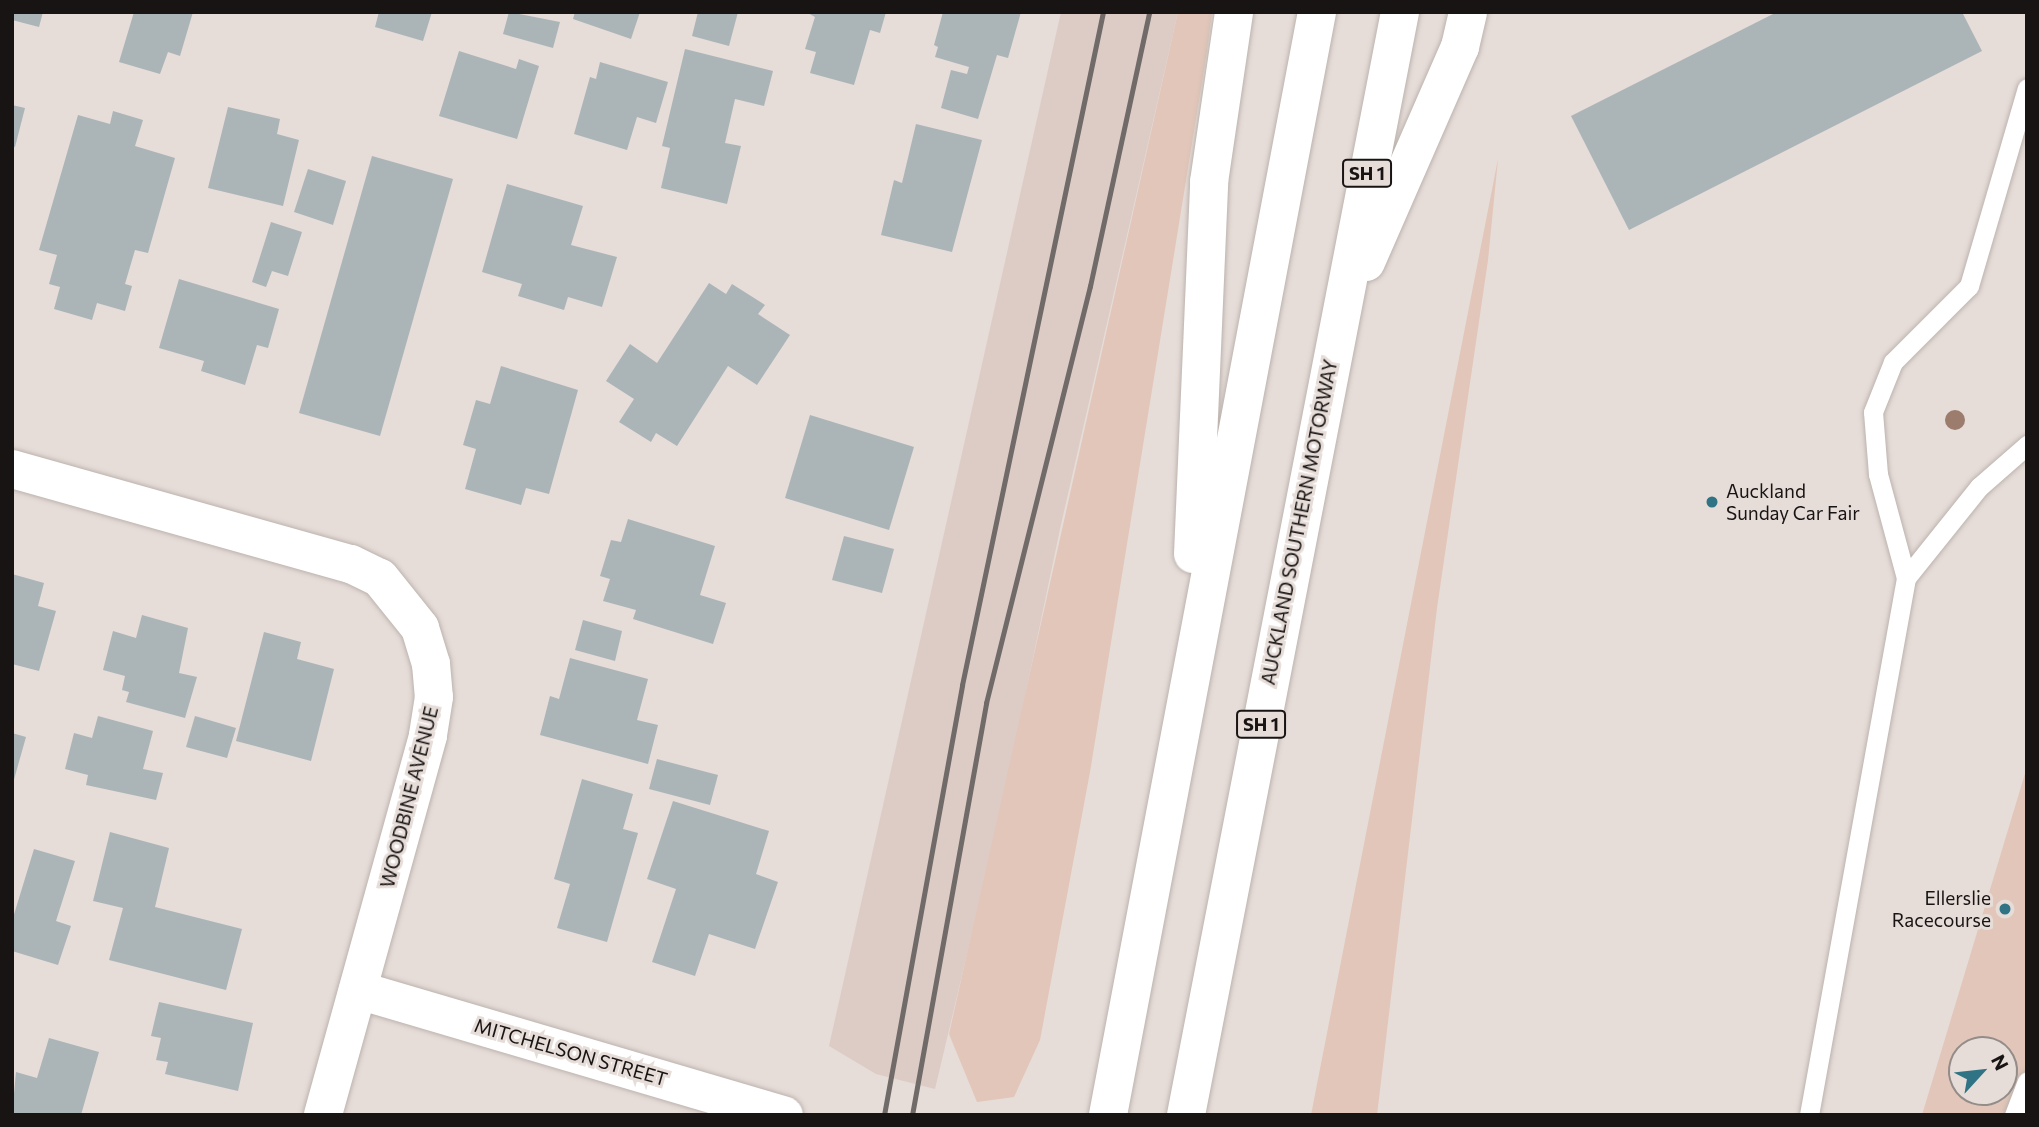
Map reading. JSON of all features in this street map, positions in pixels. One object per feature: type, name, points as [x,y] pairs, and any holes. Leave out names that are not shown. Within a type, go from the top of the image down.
[{"type":"main road","points":[[1188,686],[1209,182],[1234,12]]},
{"type":"main road","points":[[1108,1115],[1317,12]]},
{"type":"main road","name":"AUCKLAND SOUTHERN MOTORWAY","points":[[1186,1115],[1335,333],[1400,12]]},
{"type":"main road","points":[[1335,333],[1460,47],[1468,12]]},
{"type":"main road","name":"WOODBINE AVENUE","points":[[12,469],[351,564],[380,578],[420,628],[434,697],[428,736],[323,1115]]},
{"type":"main road","name":"MITCHELSON STREET","points":[[358,990],[784,1115]]},
{"type":"lane","points":[[1809,1115],[1906,578],[1878,474],[1873,412],[1893,362],[1969,286],[2027,88]]},
{"type":"lane","points":[[1906,578],[1979,487],[2027,445]]},
{"type":"lane","points":[[2014,1115],[2027,1081]]},
{"type":"shaded area","points":[[1061,12],[1178,12],[1060,529],[1001,811],[935,1089],[876,1074],[829,1046]]},
{"type":"shaded area","points":[[1178,12],[1212,12],[1090,772],[1040,1040],[1014,1097],[977,1102],[949,1034]]},
{"type":"shaded area","points":[[1498,159],[1488,260],[1437,608],[1377,1115],[1311,1115]]},
{"type":"shaded area","name":"Ellerslie Racecourse","points":[[2027,767],[2027,1115],[1922,1115]]},
{"type":"building","points":[[12,12],[43,12],[39,27],[12,20]]},
{"type":"building","points":[[134,12],[193,12],[180,56],[168,52],[160,74],[119,62]]},
{"type":"building","points":[[379,12],[432,12],[423,41],[375,27]]},
{"type":"building","points":[[509,12],[560,22],[553,48],[503,34]]},
{"type":"building","points":[[575,12],[640,12],[631,39],[573,19]]},
{"type":"building","points":[[698,12],[738,12],[729,46],[692,36]]},
{"type":"building","points":[[806,12],[886,12],[880,33],[870,30],[854,85],[810,73],[816,52],[805,49],[815,17]]},
{"type":"building","points":[[943,12],[1021,12],[1008,58],[997,55],[978,119],[941,108],[951,70],[967,74],[969,67],[935,57],[938,47],[934,45]]},
{"type":"building","points":[[1777,12],[1962,12],[1982,51],[1629,230],[1571,116]]},
{"type":"building","points":[[685,49],[773,71],[764,106],[735,99],[725,143],[741,146],[727,204],[661,188],[670,148],[662,146]]},
{"type":"building","points":[[459,51],[516,69],[519,59],[539,66],[517,139],[439,116]]},
{"type":"building","points":[[600,62],[668,82],[656,123],[637,117],[627,150],[574,134],[590,77],[596,79]]},
{"type":"building","points":[[12,105],[25,108],[15,147],[12,146]]},
{"type":"building","points":[[228,107],[280,119],[277,134],[299,140],[283,206],[208,188]]},
{"type":"building","points":[[113,111],[143,120],[135,146],[175,158],[148,253],[135,250],[125,284],[132,286],[125,311],[97,303],[92,320],[54,309],[60,287],[49,284],[57,255],[39,250],[78,115],[110,124]]},
{"type":"building","points":[[916,124],[982,140],[952,252],[881,235],[894,180],[902,183]]},
{"type":"building","points":[[372,156],[453,179],[380,436],[299,413]]},
{"type":"building","points":[[308,169],[346,181],[333,225],[294,212]]},
{"type":"building","points":[[507,184],[583,206],[571,245],[617,257],[602,307],[568,297],[564,310],[518,296],[522,284],[482,272]]},
{"type":"building","points":[[271,222],[302,232],[288,276],[272,271],[266,287],[252,282]]},
{"type":"building","points":[[179,279],[279,309],[268,348],[257,345],[245,385],[201,371],[204,361],[159,348]]},
{"type":"building","points":[[709,283],[726,294],[732,284],[765,305],[758,314],[790,335],[757,385],[728,366],[677,446],[656,433],[651,442],[619,422],[634,399],[606,381],[630,344],[657,363]]},
{"type":"building","points":[[501,366],[578,390],[549,494],[526,488],[521,505],[465,489],[476,449],[463,445],[476,400],[490,404]]},
{"type":"building","points":[[810,415],[914,447],[889,530],[785,498]]},
{"type":"building","points":[[628,519],[715,546],[700,595],[726,603],[713,644],[633,619],[636,610],[603,601],[610,579],[600,576],[611,540],[621,542]]},
{"type":"building","points":[[844,536],[894,549],[882,593],[832,580]]},
{"type":"building","points":[[12,574],[44,583],[38,606],[56,611],[39,671],[12,664]]},
{"type":"building","points":[[142,615],[188,628],[179,673],[197,677],[185,718],[126,702],[129,692],[122,690],[125,676],[103,670],[113,631],[136,638]]},
{"type":"building","points":[[583,620],[622,631],[615,661],[575,650]]},
{"type":"building","points":[[264,632],[301,642],[297,659],[334,669],[311,761],[236,741]]},
{"type":"building","points":[[570,658],[648,679],[637,720],[658,725],[648,764],[540,735],[550,696],[559,699]]},
{"type":"building","points":[[98,716],[153,731],[143,769],[163,773],[156,800],[86,785],[88,775],[65,769],[74,733],[92,738]]},
{"type":"building","points":[[195,716],[236,728],[227,758],[186,747]]},
{"type":"building","points":[[12,733],[26,737],[13,783],[12,783]]},
{"type":"building","points":[[657,759],[718,775],[710,805],[649,789]]},
{"type":"building","points":[[582,779],[633,794],[623,829],[638,833],[607,942],[557,928],[570,884],[554,879]]},
{"type":"building","points":[[673,801],[769,831],[756,874],[778,882],[755,949],[709,934],[695,976],[652,962],[676,889],[647,879]]},
{"type":"building","points":[[110,832],[169,848],[155,907],[242,929],[226,990],[109,960],[123,908],[93,901]]},
{"type":"building","points":[[34,849],[75,861],[56,921],[71,926],[58,965],[12,951],[12,921]]},
{"type":"building","points":[[159,1002],[253,1023],[238,1091],[165,1074],[168,1062],[156,1060],[161,1038],[151,1036]]},
{"type":"building","points":[[49,1038],[99,1052],[81,1115],[12,1115],[16,1072],[37,1078]]},
{"type":"railway","points":[[884,1115],[962,685],[1103,12]]},
{"type":"railway","points":[[912,1115],[986,703],[1090,286],[1149,12]]},
{"type":"place","name":"Auckland Sunday Car Fair","points":[[1712,502]]},
{"type":"place","name":"Ellerslie Racecourse","points":[[2005,909]]}]
